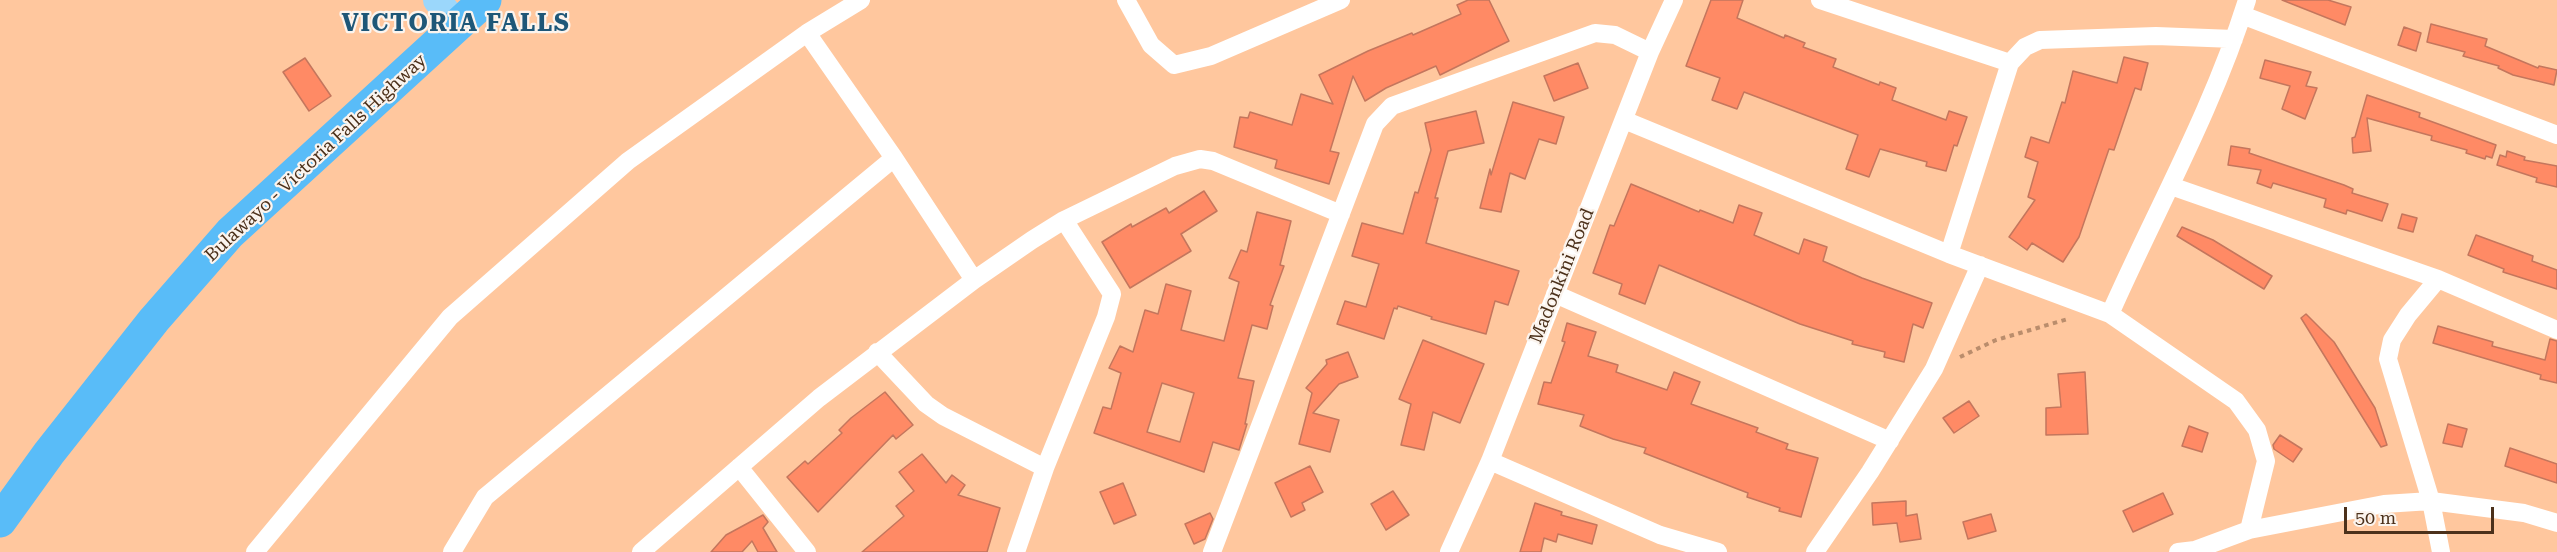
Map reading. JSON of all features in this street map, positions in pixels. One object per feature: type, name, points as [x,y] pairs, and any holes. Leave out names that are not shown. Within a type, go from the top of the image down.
[{"type":"highway","name":"Bulawayo - Victoria Falls Highway","points":[[0,521],[49,453],[154,320],[230,233],[423,58],[446,12],[484,0]]},
{"type":"street","points":[[255,552],[450,317],[628,160],[807,33],[861,0]]},
{"type":"street","points":[[1126,0],[1151,45],[1174,65],[1211,57],[1341,0]]},
{"type":"street","name":"Madonkini Road","points":[[1449,552],[1490,461],[1650,52],[1674,0]]},
{"type":"street","points":[[1820,0],[2010,63]]},
{"type":"street","points":[[2110,314],[2133,260],[2171,186],[2245,8],[2557,135]]},
{"type":"street","points":[[807,33],[894,158],[974,280]]},
{"type":"street","points":[[1212,552],[1375,124],[1392,106],[1595,33],[1615,35],[1650,52]]},
{"type":"street","points":[[1949,254],[2010,63],[2025,47],[2040,40],[2156,36],[2234,39]]},
{"type":"street","points":[[1624,120],[1949,254],[2110,314],[2236,401],[2257,430],[2266,461],[2249,530]]},
{"type":"street","points":[[452,552],[485,497],[894,158]]},
{"type":"street","points":[[641,552],[819,398],[974,280],[1064,220],[1175,166],[1200,159],[1226,166],[1341,214]]},
{"type":"street","points":[[2171,186],[2438,279],[2557,330]]},
{"type":"street","points":[[1016,552],[1045,468],[1106,317],[1113,294],[1064,220]]},
{"type":"street","points":[[1815,552],[1890,441],[1934,369],[1980,265]]},
{"type":"street","points":[[2438,279],[2408,315],[2392,340],[2388,359],[2431,501],[2441,552]]},
{"type":"street","points":[[1555,294],[1890,441]]},
{"type":"street","points":[[877,352],[926,404],[943,416],[1045,468]]},
{"type":"street","points":[[1490,461],[1656,544],[1719,552]]},
{"type":"street","points":[[739,467],[807,552]]},
{"type":"street","points":[[2189,551],[2249,530],[2384,504],[2431,501],[2524,513],[2557,523]]},
{"type":"path","points":[[1934,369],[1996,340],[2072,317]]},
{"type":"building","points":[[1468,0],[1489,0],[1509,41],[1440,75],[1436,66],[1386,88],[1365,101],[1353,76],[1330,151],[1339,153],[1329,184],[1275,168],[1277,160],[1234,147],[1240,117],[1248,118],[1250,112],[1292,125],[1301,94],[1333,104],[1319,75],[1368,51],[1461,14],[1457,5]]},
{"type":"building","points":[[1711,0],[1743,0],[1737,18],[1784,38],[1785,35],[1805,43],[1803,47],[1836,59],[1833,67],[1879,85],[1880,82],[1896,88],[1892,100],[1946,120],[1949,111],[1967,117],[1957,146],[1954,145],[1946,171],[1926,166],[1927,162],[1880,149],[1869,177],[1846,169],[1858,135],[1744,92],[1737,109],[1712,100],[1720,78],[1686,66]]},
{"type":"building","points":[[2282,0],[2328,0],[2351,7],[2345,25]]},
{"type":"building","points":[[2431,24],[2487,39],[2485,46],[2538,68],[2539,66],[2557,70],[2554,85],[2513,75],[2498,68],[2499,66],[2463,56],[2465,52],[2427,42]]},
{"type":"building","points":[[2404,27],[2421,33],[2416,51],[2398,45]]},
{"type":"building","points":[[2124,57],[2148,63],[2141,90],[2135,88],[2114,150],[2109,149],[2079,237],[2063,262],[2032,243],[2027,250],[2009,237],[2035,200],[2028,197],[2038,162],[2025,157],[2031,137],[2049,143],[2062,102],[2065,103],[2073,71],[2117,83]]},
{"type":"building","points":[[305,58],[331,96],[309,111],[283,72]]},
{"type":"building","points":[[2265,60],[2311,72],[2306,86],[2317,88],[2305,119],[2282,109],[2290,86],[2260,78]]},
{"type":"building","points":[[1578,63],[1588,88],[1554,101],[1544,76]]},
{"type":"building","points":[[2367,95],[2420,113],[2419,117],[2496,145],[2492,158],[2486,156],[2485,159],[2466,153],[2467,150],[2431,140],[2432,136],[2367,118],[2371,151],[2353,153],[2352,138],[2355,137]]},
{"type":"building","points":[[1513,102],[1564,117],[1556,144],[1539,139],[1525,179],[1510,173],[1501,212],[1480,208],[1490,169],[1491,175]]},
{"type":"building","points":[[1476,111],[1484,143],[1448,151],[1426,243],[1519,271],[1508,305],[1495,301],[1486,334],[1431,319],[1432,317],[1398,306],[1397,309],[1394,308],[1384,339],[1337,324],[1345,301],[1366,307],[1379,264],[1352,256],[1362,223],[1403,234],[1415,192],[1418,193],[1431,150],[1425,123]]},
{"type":"building","points":[[2231,146],[2250,149],[2249,153],[2344,185],[2353,189],[2352,193],[2388,204],[2382,221],[2347,210],[2346,214],[2324,207],[2326,199],[2273,183],[2271,188],[2257,183],[2261,170],[2228,165]]},
{"type":"building","points":[[2507,151],[2525,157],[2524,160],[2557,166],[2557,187],[2536,182],[2537,178],[2497,165],[2500,155],[2506,157]]},
{"type":"building","points":[[1631,184],[1699,212],[1700,210],[1733,223],[1739,205],[1762,213],[1754,235],[1799,254],[1804,239],[1827,247],[1823,261],[1862,278],[1932,303],[1923,328],[1913,324],[1904,362],[1884,357],[1885,352],[1852,344],[1853,341],[1800,324],[1659,265],[1645,304],[1619,294],[1622,284],[1593,273],[1610,225],[1614,226]]},
{"type":"building","points":[[1204,191],[1217,211],[1181,234],[1191,251],[1130,288],[1102,242],[1131,224],[1132,227],[1166,208],[1169,213]]},
{"type":"building","points":[[1257,212],[1291,221],[1280,265],[1284,266],[1270,305],[1273,306],[1267,329],[1252,325],[1238,378],[1254,381],[1245,424],[1247,424],[1239,450],[1213,442],[1204,472],[1094,433],[1103,407],[1111,409],[1121,373],[1109,368],[1120,346],[1133,352],[1145,310],[1158,314],[1166,284],[1191,291],[1181,330],[1224,341],[1239,282],[1229,278],[1241,250],[1247,252]],"holes":[[[1162,383],[1194,393],[1180,442],[1147,432]]]},
{"type":"building","points":[[2402,214],[2417,218],[2413,232],[2398,228]]},
{"type":"building","points":[[2182,227],[2213,240],[2272,276],[2264,289],[2177,236]]},
{"type":"building","points":[[2476,235],[2533,256],[2532,261],[2557,270],[2557,289],[2503,272],[2504,269],[2468,255]]},
{"type":"building","points":[[2306,314],[2334,342],[2375,408],[2387,445],[2381,447],[2301,318]]},
{"type":"building","points":[[1567,323],[1596,332],[1588,356],[1618,365],[1616,372],[1667,390],[1674,372],[1700,382],[1691,404],[1758,428],[1756,432],[1788,444],[1786,449],[1818,458],[1801,517],[1779,511],[1780,508],[1747,497],[1748,493],[1644,453],[1646,448],[1613,439],[1580,426],[1584,415],[1538,404],[1544,382],[1551,383],[1565,342],[1562,341]]},
{"type":"building","points":[[2438,326],[2493,342],[2492,346],[2545,360],[2550,339],[2557,341],[2557,383],[2540,379],[2541,375],[2433,343]]},
{"type":"building","points":[[1423,340],[1484,364],[1460,423],[1433,412],[1424,450],[1401,445],[1411,404],[1399,399]]},
{"type":"building","points":[[1348,352],[1358,377],[1339,384],[1313,413],[1339,420],[1330,452],[1299,444],[1312,393],[1306,388],[1327,364],[1326,360]]},
{"type":"building","points":[[2085,372],[2088,434],[2046,435],[2046,408],[2061,407],[2058,374]]},
{"type":"building","points":[[885,392],[913,425],[896,439],[893,435],[818,512],[787,477],[805,461],[808,464],[842,433],[839,430],[851,418]]},
{"type":"building","points":[[1969,401],[1979,416],[1954,433],[1943,418]]},
{"type":"building","points":[[2448,424],[2467,429],[2462,447],[2443,443]]},
{"type":"building","points":[[2189,426],[2208,433],[2202,452],[2182,446]]},
{"type":"building","points":[[2280,435],[2302,449],[2293,462],[2274,449],[2273,445]]},
{"type":"building","points":[[2510,448],[2557,464],[2557,483],[2505,466]]},
{"type":"building","points":[[922,454],[946,483],[952,475],[965,485],[958,495],[1000,508],[987,552],[862,552],[904,516],[896,506],[914,491],[899,472]]},
{"type":"building","points":[[1310,466],[1323,492],[1302,503],[1305,510],[1291,517],[1275,483]]},
{"type":"building","points":[[1123,483],[1136,515],[1114,524],[1100,492]]},
{"type":"building","points":[[1393,491],[1409,515],[1386,530],[1371,504]]},
{"type":"building","points":[[2163,493],[2173,514],[2133,532],[2123,511]]},
{"type":"building","points":[[1906,501],[1906,516],[1917,514],[1921,539],[1900,542],[1897,523],[1873,525],[1872,503]]},
{"type":"building","points":[[1535,503],[1562,512],[1561,515],[1597,525],[1592,544],[1558,534],[1556,542],[1544,538],[1541,552],[1520,552]]},
{"type":"building","points":[[1210,513],[1213,519],[1205,539],[1194,544],[1185,524]]},
{"type":"building","points":[[1991,514],[1996,531],[1968,539],[1963,522]]},
{"type":"building","points":[[763,515],[768,522],[763,528],[777,552],[758,552],[752,541],[742,552],[711,552],[726,535]]},
{"type":"district","name":"VICTORIA FALLS","points":[[456,24]]}]
